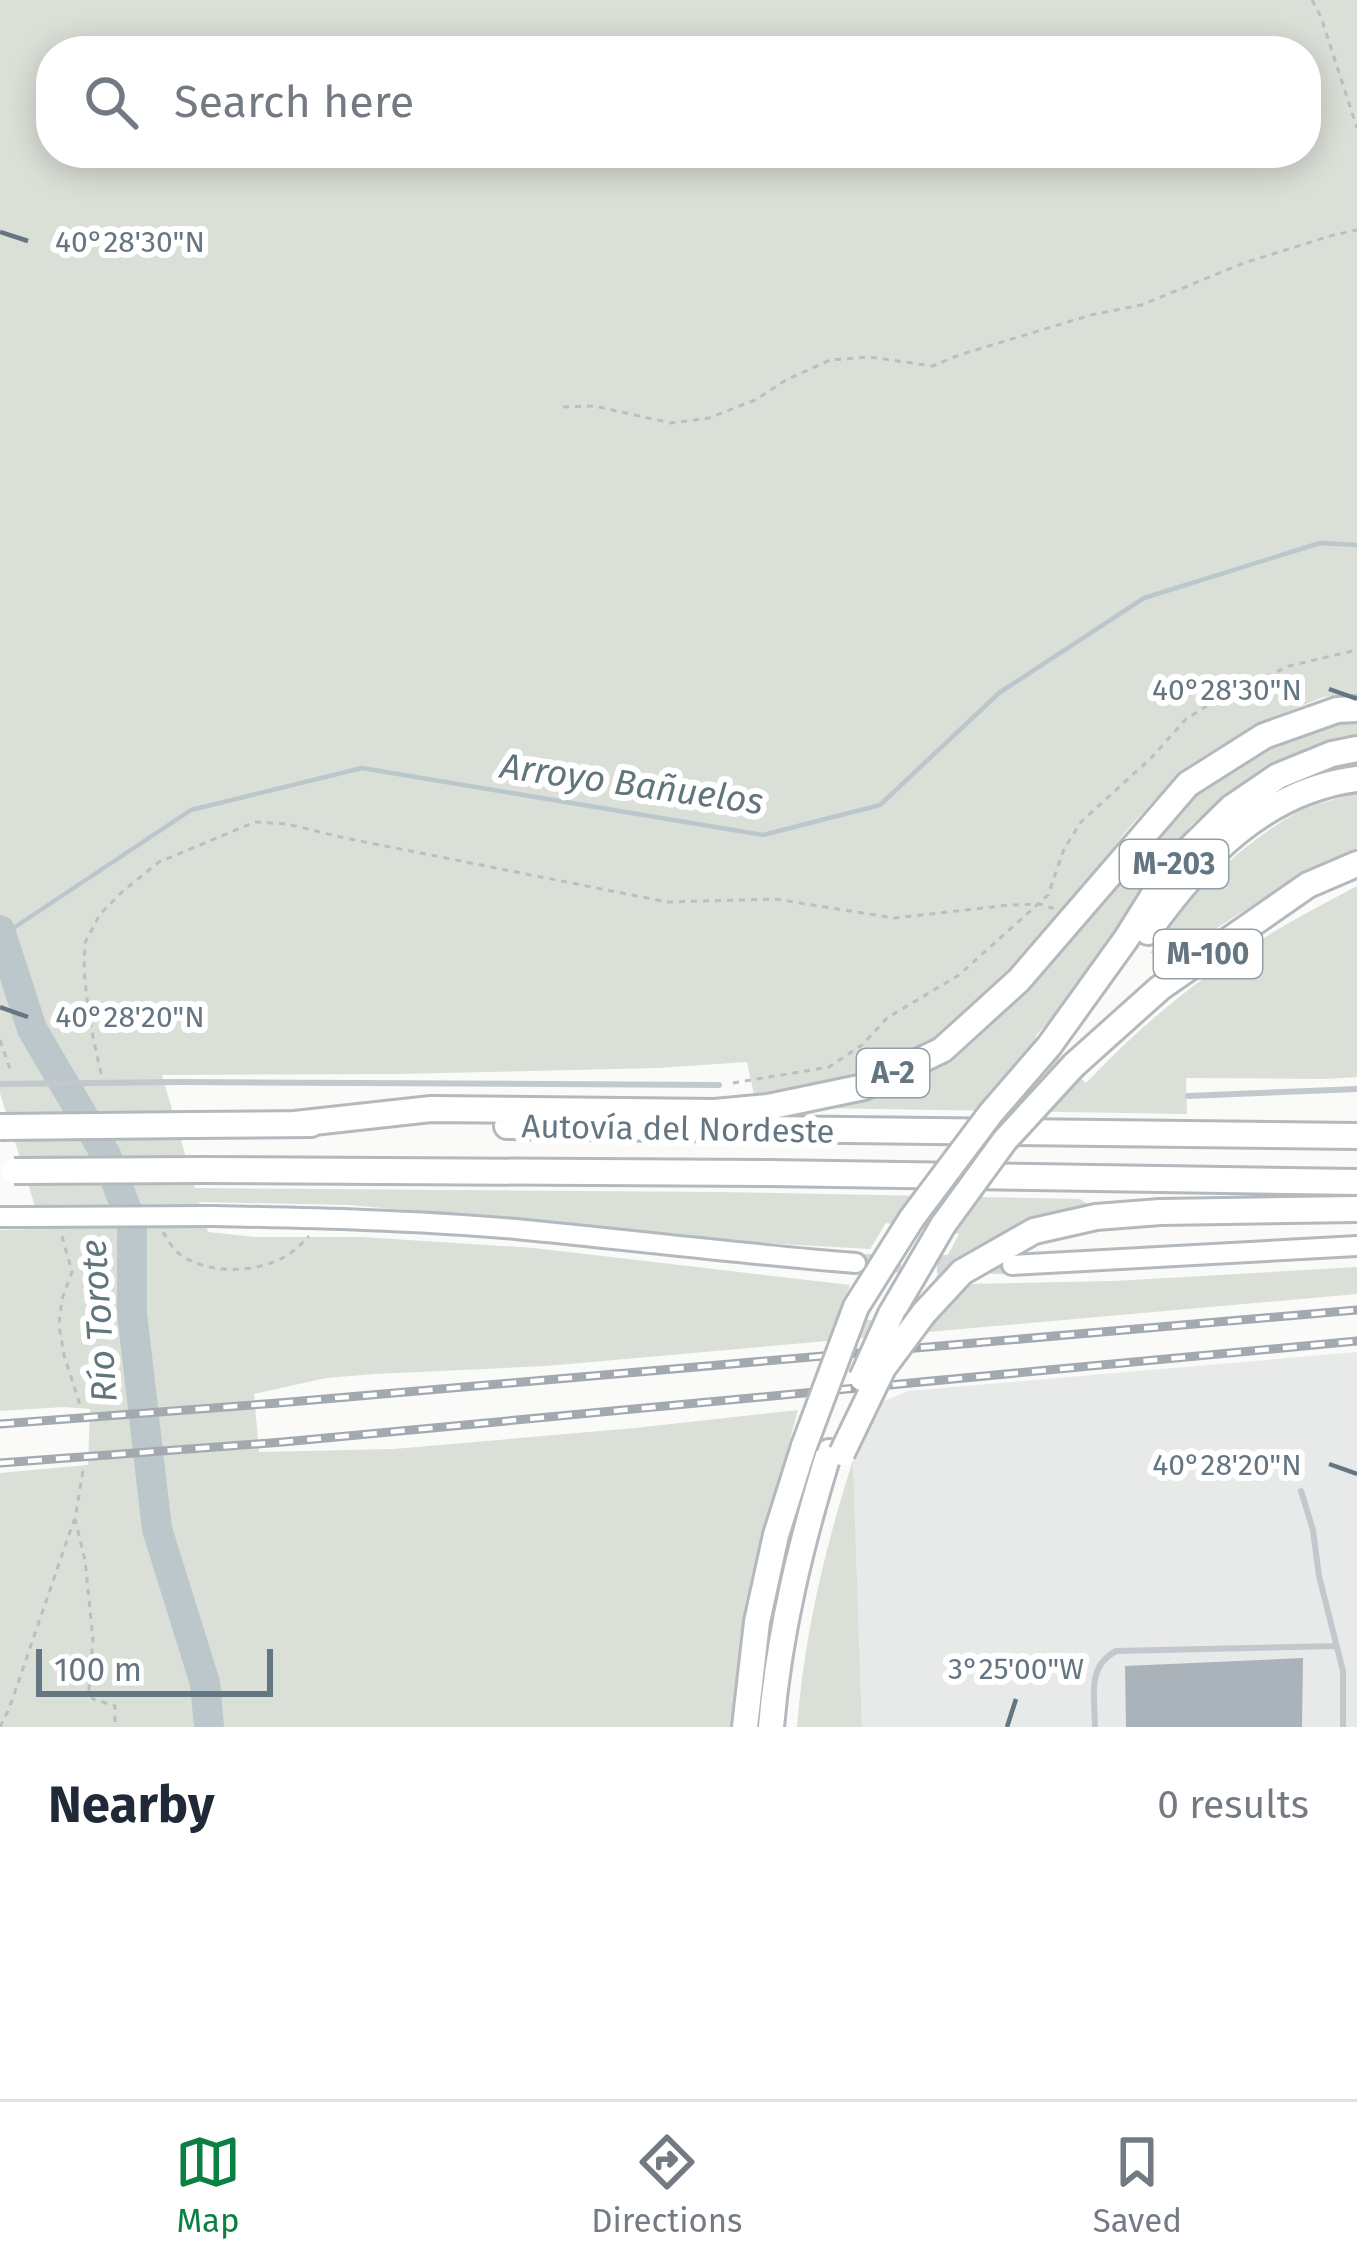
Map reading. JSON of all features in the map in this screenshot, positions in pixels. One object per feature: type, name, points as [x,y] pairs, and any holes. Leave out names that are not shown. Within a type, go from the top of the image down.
[{"type":"highway","name":"A-2","points":[[295,1124],[431,1109],[715,1112],[768,1107],[864,1087],[943,1050],[1019,980],[1188,784],[1264,736],[1337,710],[1357,709]]},
{"type":"highway","name":"M-203","points":[[745,1727],[757,1622],[776,1535],[804,1446],[856,1307],[911,1218],[1049,1046],[1171,867],[1231,808],[1278,776],[1331,754],[1357,749]]},
{"type":"highway","points":[[1049,1046],[1105,992],[1185,880],[1246,824],[1284,801],[1332,782],[1357,779]]},
{"type":"highway","name":"M-100","points":[[836,1452],[891,1314],[943,1226],[1005,1140],[1074,1065],[1160,988],[1308,885],[1357,864]]},
{"type":"highway","name":"Autovía del Nordeste","points":[[0,1127],[295,1124],[1357,1136]]},
{"type":"highway","name":"Autovía del Nordeste","points":[[7,1171],[1357,1181]]},
{"type":"highway","points":[[771,1727],[782,1633],[801,1544],[836,1452],[883,1368],[962,1272],[1034,1232],[1096,1217],[1357,1209]]},
{"type":"highway","points":[[784,1727],[795,1638],[836,1452]]},
{"type":"street","points":[[0,1217],[317,1218],[512,1229],[856,1262]]},
{"type":"street","points":[[1012,1265],[1357,1246]]},
{"type":"lane","points":[[0,1084],[719,1085]]},
{"type":"lane","points":[[1188,1096],[1357,1089]]},
{"type":"lane","points":[[1301,1491],[1343,1671],[1343,1727]]},
{"type":"lane","points":[[1095,1727],[1095,1675],[1101,1659],[1116,1651],[1336,1646]]},
{"type":"path","points":[[1312,0],[1357,128]]},
{"type":"path","points":[[563,407],[594,406],[671,422],[709,418],[755,400],[830,360],[870,357],[933,366],[1091,315],[1141,304],[1244,263],[1357,230]]},
{"type":"path","points":[[719,1085],[829,1067],[862,1045],[887,1018],[959,974],[1048,895],[1064,849],[1082,822],[1186,719],[1289,666],[1357,650]]},
{"type":"path","points":[[89,1018],[85,943],[100,914],[158,862],[255,822],[287,824],[667,902],[775,899],[894,918],[1039,904],[1076,915]]},
{"type":"path","points":[[0,1727],[75,1519],[82,1471]]},
{"type":"path","points":[[75,1519],[85,1560],[93,1640],[88,1690],[93,1699],[115,1706],[115,1727]]},
{"type":"shaded area","points":[[0,0],[1357,0],[1357,694],[1323,697],[1251,727],[1182,770],[1125,832],[1053,931],[962,1023],[875,1070],[813,1091],[755,1100],[747,1062],[396,1074],[162,1075],[195,1188],[1080,1199],[1091,1206],[982,1246],[934,1281],[959,1234],[886,1223],[870,1249],[744,1242],[350,1205],[199,1202],[208,1232],[534,1248],[850,1285],[837,1321],[939,1318],[970,1284],[1357,1267],[1357,1294],[546,1366],[326,1378],[254,1394],[259,1452],[394,1449],[798,1410],[747,1598],[731,1727],[0,1727],[0,1473],[88,1465],[90,1409],[0,1411],[0,1230],[42,1229],[0,1093]]},
{"type":"shaded area","points":[[1357,714],[1357,737],[1300,755],[1245,784],[1191,825],[1130,906],[1083,981],[1035,1037],[1086,1083],[1146,1025],[1212,972],[1357,886],[1357,1077],[1186,1078],[1187,1114],[813,1108],[1011,1003],[1077,934],[1142,846],[1190,794],[1283,733]]},
{"type":"shaded area","points":[[1357,793],[1357,849],[1284,886],[1169,960],[1150,953],[1196,894],[1252,842],[1301,810]]},
{"type":"shaded area","points":[[1357,1352],[1357,1727],[862,1727],[853,1461],[882,1402],[908,1391]]},
{"type":"shaded area","points":[[853,1460],[862,1727],[797,1727],[817,1592]]},
{"type":"building","points":[[1303,1658],[1302,1727],[1126,1727],[1125,1666]]},
{"type":"waterway","name":"Arroyo Bañuelos","points":[[3,935],[191,810],[362,768],[763,835],[880,805],[999,693],[1144,598],[1320,543],[1357,545]]},
{"type":"waterway","name":"Río Torote","points":[[0,930],[32,1029],[106,1155],[132,1224],[132,1313],[157,1529],[205,1683],[209,1727]]},
{"type":"tunnel","points":[[856,1263],[1012,1265]]},
{"type":"railway","points":[[0,1424],[1357,1310]]},
{"type":"railway","points":[[0,1463],[283,1442],[1357,1341]]}]
